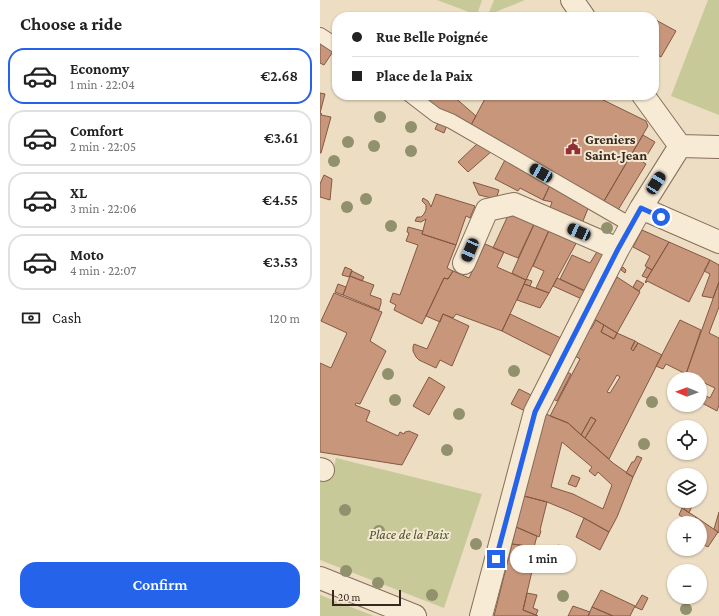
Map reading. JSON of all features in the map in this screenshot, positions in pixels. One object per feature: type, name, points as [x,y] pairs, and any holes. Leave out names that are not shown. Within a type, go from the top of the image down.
[{"type":"street","points":[[572,0],[580,12]]},
{"type":"street","points":[[647,100],[680,146]]},
{"type":"street","points":[[481,616],[535,412],[618,249],[636,216],[680,146]]},
{"type":"street","points":[[680,146],[719,147]]},
{"type":"street","points":[[464,263],[487,210],[514,204],[618,249]]},
{"type":"street","points":[[636,216],[719,242]]},
{"type":"street","points":[[320,578],[415,616]]},
{"type":"lane","points":[[320,35],[332,43]]},
{"type":"lane","points":[[416,100],[436,115],[451,121],[636,216]]},
{"type":"green space","points":[[437,0],[482,0],[478,12],[469,12]]},
{"type":"green space","points":[[494,0],[525,0],[495,12],[489,12]]},
{"type":"green space","points":[[708,0],[719,0],[719,115],[671,96]]},
{"type":"green space","name":"Place de la Paix","points":[[336,458],[482,494],[444,608],[320,560],[320,481],[331,472]]},
{"type":"green space","points":[[320,595],[374,616],[320,616]]},
{"type":"building","points":[[659,22],[676,31],[661,57],[659,56]]},
{"type":"building","points":[[320,42],[332,49],[332,53],[324,65],[320,63]]},
{"type":"building","points":[[320,93],[325,94],[320,113]]},
{"type":"building","points":[[428,100],[458,100],[476,116],[471,125],[439,110]]},
{"type":"building","name":"Greniers Saint-Jean","points":[[484,100],[603,100],[646,121],[648,126],[604,201],[602,201],[471,125]]},
{"type":"building","points":[[320,113],[322,114],[321,115],[331,117],[321,153],[320,153]]},
{"type":"building","points":[[439,121],[447,125],[444,133],[435,129]]},
{"type":"building","points":[[643,135],[655,142],[643,162],[646,164],[618,210],[604,201]]},
{"type":"building","points":[[478,143],[492,151],[468,172],[458,162]]},
{"type":"building","points":[[506,158],[551,183],[543,200],[520,188],[518,191],[495,179]]},
{"type":"building","points":[[324,175],[332,179],[330,200],[320,197],[320,184]]},
{"type":"building","points":[[473,182],[499,190],[496,199],[479,195]]},
{"type":"building","points":[[551,183],[589,206],[581,226],[548,214],[552,202],[543,200]]},
{"type":"building","points":[[436,194],[475,206],[470,218],[466,216],[456,245],[422,234],[426,219],[421,222],[415,221],[417,217],[421,217],[424,214],[426,210],[426,205],[422,201],[423,198],[428,201],[431,207]]},
{"type":"building","points":[[511,209],[536,220],[518,258],[493,248]]},
{"type":"building","points":[[536,220],[551,226],[526,280],[512,273]]},
{"type":"building","points":[[551,226],[579,238],[549,293],[536,288],[544,271],[533,266]]},
{"type":"building","points":[[408,227],[423,231],[422,234],[456,245],[447,268],[453,271],[448,279],[444,278],[422,324],[394,310],[396,305],[390,302],[393,293],[400,295],[418,245],[406,241],[409,233],[407,232]]},
{"type":"building","points":[[642,230],[669,242],[652,270],[645,266],[650,256],[633,247]]},
{"type":"building","points":[[669,242],[710,260],[689,302],[647,281],[646,283],[645,282]]},
{"type":"building","points":[[485,244],[504,252],[497,267],[526,280],[502,331],[456,314],[453,318],[443,314],[440,322],[426,316],[444,278],[448,279],[453,271],[469,278]]},
{"type":"building","points":[[600,247],[608,251],[586,292],[560,279],[572,255],[590,263]]},
{"type":"building","points":[[710,260],[719,265],[719,282],[713,298],[702,296],[710,274],[704,271]]},
{"type":"building","points":[[345,267],[352,270],[349,277],[342,275]]},
{"type":"building","points":[[623,267],[626,270],[625,273],[621,270]]},
{"type":"building","points":[[647,267],[652,270],[647,278],[642,276]]},
{"type":"building","points":[[352,271],[364,277],[362,281],[350,276]]},
{"type":"building","points":[[350,276],[374,285],[370,295],[381,299],[379,310],[343,295]]},
{"type":"building","points":[[617,277],[640,292],[617,333],[594,319]]},
{"type":"building","points":[[557,278],[588,292],[584,300],[553,286]]},
{"type":"building","points":[[526,279],[532,281],[530,286],[524,284]]},
{"type":"building","points":[[637,280],[644,284],[639,291],[633,287]]},
{"type":"building","points":[[719,282],[719,307],[709,333],[719,338],[719,405],[717,411],[707,406],[707,396],[710,398],[715,388],[707,384],[707,372],[687,372]]},
{"type":"building","points":[[338,284],[346,287],[343,295],[335,292]]},
{"type":"building","points":[[524,284],[549,293],[540,308],[517,300]]},
{"type":"building","points":[[334,293],[382,312],[370,341],[386,351],[360,404],[356,403],[355,405],[370,411],[366,421],[398,436],[400,432],[404,434],[405,432],[409,431],[418,435],[402,465],[320,452],[320,363],[331,368],[347,333],[321,321]]},
{"type":"building","points":[[443,314],[469,326],[452,366],[440,360],[436,368],[419,360],[413,351],[413,347],[414,344],[427,349]]},
{"type":"building","points":[[510,314],[563,339],[553,357],[502,331]]},
{"type":"building","points":[[596,320],[604,325],[601,332],[614,339],[617,333],[635,341],[631,349],[633,351],[638,343],[662,355],[609,459],[585,438],[596,420],[591,417],[581,435],[568,423],[550,416],[580,359],[575,356],[590,328],[591,329]],"holes":[[[617,375],[620,377],[610,393],[607,392]]]},
{"type":"building","points":[[680,320],[701,330],[687,372],[682,372],[666,364],[663,369],[656,366]]},
{"type":"building","points":[[604,325],[617,333],[614,339],[601,332]]},
{"type":"building","points":[[635,341],[638,343],[633,351],[631,349]]},
{"type":"building","points":[[567,372],[571,374],[557,401],[553,399]]},
{"type":"building","points":[[429,377],[445,387],[429,415],[413,406]]},
{"type":"building","points":[[519,389],[533,396],[525,411],[511,404]]},
{"type":"building","points":[[546,414],[568,423],[613,463],[633,477],[617,517],[609,532],[569,511],[547,502],[524,496]],"holes":[[[562,442],[592,467],[589,471],[595,476],[598,472],[612,485],[603,509],[573,494],[551,487]]]},
{"type":"building","points":[[591,417],[596,420],[585,438],[581,435]]},
{"type":"building","points":[[637,456],[642,458],[633,477],[626,473]]},
{"type":"building","points":[[572,475],[580,478],[576,487],[568,484]]},
{"type":"building","points":[[524,496],[547,502],[539,537],[516,527]]},
{"type":"building","points":[[682,508],[694,516],[681,516],[679,515]]},
{"type":"building","points":[[684,508],[691,508],[689,513]]},
{"type":"building","points":[[719,512],[719,533],[714,529]]},
{"type":"building","points":[[584,518],[609,532],[600,550],[576,537]]},
{"type":"building","points":[[707,524],[718,532],[707,546]]},
{"type":"building","points":[[516,527],[537,536],[534,547],[512,544]]},
{"type":"building","points":[[512,544],[536,547],[550,551],[548,560],[535,558],[523,610],[538,616],[494,616]]},
{"type":"building","points":[[558,545],[567,548],[564,557],[555,554]]},
{"type":"building","points":[[601,590],[635,606],[630,616],[613,616],[592,607]]},
{"type":"building","points":[[527,593],[537,595],[533,608],[538,610],[536,615],[523,610]]},
{"type":"building","points":[[642,595],[648,598],[642,610],[635,607]]},
{"type":"building","points":[[573,606],[590,612],[588,616],[568,616]]},
{"type":"building","points":[[592,607],[613,616],[588,616]]},
{"type":"place","name":"Greniers Saint-Jean","points":[[573,147]]},
{"type":"route","points":[[496,559],[535,412],[618,249],[641,208],[661,217]]}]
